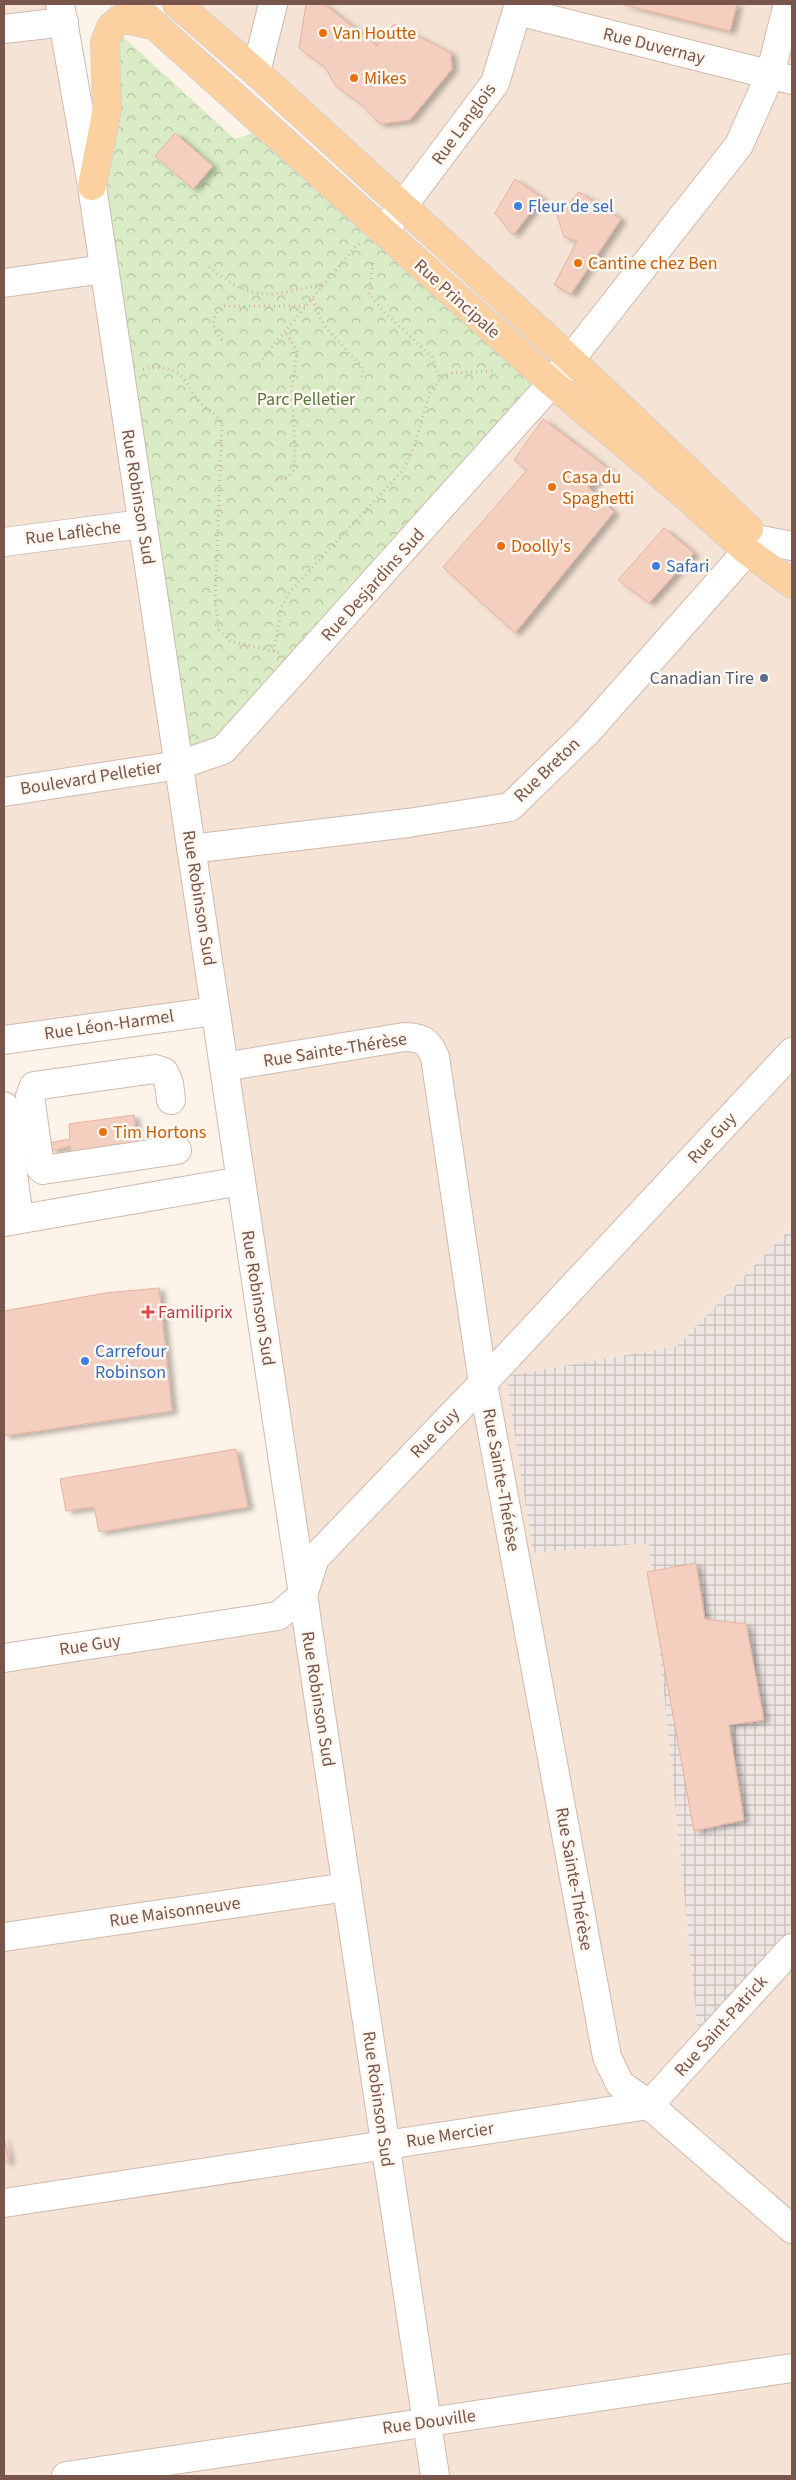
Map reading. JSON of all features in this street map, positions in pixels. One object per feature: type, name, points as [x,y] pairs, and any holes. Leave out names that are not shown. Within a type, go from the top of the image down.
[{"type":"main road","name":"Rue Principale","points":[[131,4],[552,384],[679,490],[754,545],[792,576]]},
{"type":"main road","name":"Rue Principale","points":[[177,4],[256,72],[571,360],[792,584]]},
{"type":"main road","points":[[92,186],[107,109],[105,42],[111,26],[119,20],[130,20],[156,26]]},
{"type":"street","points":[[256,72],[273,4]]},
{"type":"street","name":"Rue Desjardins Sud","points":[[179,765],[223,750],[552,384],[738,145],[781,77],[788,4]]},
{"type":"street","name":"Rue Duvernay","points":[[518,7],[781,77]]},
{"type":"street","name":"Rue Langlois","points":[[384,231],[495,84],[518,7]]},
{"type":"street","points":[[4,29],[66,10]]},
{"type":"street","name":"Rue Robinson Sud","points":[[66,10],[435,2476]]},
{"type":"street","points":[[4,284],[104,269]]},
{"type":"street","name":"Rue Laflèche","points":[[4,542],[142,524]]},
{"type":"street","points":[[754,545],[792,546]]},
{"type":"street","name":"Rue Breton","points":[[191,849],[408,822],[510,807],[587,732],[754,545]]},
{"type":"street","name":"Boulevard Pelletier","points":[[4,792],[179,765]]},
{"type":"street","name":"Rue Léon-Harmel","points":[[4,1040],[215,1011]]},
{"type":"street","name":"Rue Sainte-Thérèse","points":[[224,1067],[404,1037],[419,1038],[429,1044],[435,1056],[483,1383],[607,2057],[620,2084],[649,2105]]},
{"type":"street","name":"Rue Guy","points":[[4,1658],[278,1616],[303,1595],[315,1558],[483,1383],[792,1052]]},
{"type":"street","points":[[171,1100],[169,1083],[164,1072],[155,1069],[34,1086],[30,1096],[40,1167],[43,1170],[177,1150]]},
{"type":"street","points":[[4,1106],[12,1220],[241,1181]]},
{"type":"street","name":"Rue Maisonneuve","points":[[4,1938],[346,1887]]},
{"type":"street","name":"Rue Saint-Patrick","points":[[649,2105],[792,1948]]},
{"type":"street","points":[[649,2105],[792,2229]]},
{"type":"street","name":"Rue Mercier","points":[[4,2203],[649,2105]]},
{"type":"street","name":"Rue Douville","points":[[66,2476],[792,2368]]},
{"type":"path","points":[[259,363],[355,247],[384,231]]},
{"type":"path","points":[[374,263],[368,294],[384,312],[432,357],[440,379]]},
{"type":"path","points":[[209,267],[230,284],[260,296],[276,295],[324,284]]},
{"type":"path","points":[[313,298],[320,318],[327,329],[364,370],[361,378]]},
{"type":"path","points":[[222,340],[212,325],[217,310],[224,306],[306,306]]},
{"type":"path","points":[[276,480],[287,478],[293,471],[295,452],[292,389],[297,351],[285,331]]},
{"type":"path","points":[[120,372],[157,368],[174,370],[185,380],[197,399],[217,415],[222,424],[214,602],[219,630],[230,641],[274,650],[281,608],[288,594],[402,471],[412,453],[430,393],[440,379],[451,373],[492,371]]},
{"type":"shaded area","points":[[4,4],[70,4],[179,765],[565,369],[183,4],[792,4],[792,1227],[677,1346],[506,1376],[649,1543],[699,2043],[792,1934],[792,2476],[4,2476],[4,1646],[314,1598],[226,1003],[4,1036]]},
{"type":"shaded area","points":[[792,1227],[792,1934],[699,2043],[649,1543],[533,1553],[506,1376],[677,1346]]},
{"type":"green space","name":"Parc Pelletier","points":[[120,34],[235,139],[261,130],[552,383],[223,750],[179,765],[92,116]]},
{"type":"building","points":[[306,4],[324,4],[377,46],[394,24],[451,53],[452,69],[410,120],[380,124],[362,105],[335,85],[325,67],[299,48]]},
{"type":"building","points":[[621,4],[737,4],[730,31]]},
{"type":"building","points":[[175,133],[213,166],[193,189],[155,156]]},
{"type":"building","name":"Fleur de sel","points":[[515,179],[542,198],[513,235],[495,213]]},
{"type":"building","name":"Cantine chez Ben","points":[[579,192],[621,219],[571,294],[554,285],[577,241],[564,237],[557,215]]},
{"type":"building","points":[[543,419],[611,471],[588,487],[614,512],[515,633],[443,567],[527,470],[514,460]]},
{"type":"building","name":"Safari","points":[[664,528],[694,553],[649,603],[618,580]]},
{"type":"building","name":"Tim Hortons","points":[[134,1115],[137,1147],[72,1155],[70,1146],[51,1151],[49,1143],[70,1139],[69,1124]]},
{"type":"building","name":"Carrefour Robinson","points":[[159,1288],[172,1411],[4,1436],[4,1311],[106,1293]]},
{"type":"building","points":[[236,1449],[248,1507],[99,1532],[94,1507],[66,1511],[60,1479]]},
{"type":"building","points":[[696,1563],[705,1619],[746,1624],[764,1720],[729,1725],[744,1820],[694,1831],[647,1572]]},
{"type":"building","points":[[4,2137],[9,2161],[4,2162]]},
{"type":"place","name":"Van Houtte","points":[[323,33]]},
{"type":"place","name":"Mikes","points":[[354,78]]},
{"type":"place","name":"Fleur de sel","points":[[518,206]]},
{"type":"place","name":"Cantine chez Ben","points":[[578,263]]},
{"type":"place","name":"Casa du Spaghetti","points":[[552,487]]},
{"type":"place","name":"Doolly's","points":[[501,546]]},
{"type":"place","name":"Safari","points":[[656,566]]},
{"type":"place","name":"Canadian Tire","points":[[764,678]]},
{"type":"place","name":"Tim Hortons","points":[[103,1132]]},
{"type":"place","name":"Familiprix","points":[[148,1312]]},
{"type":"place","name":"Carrefour Robinson","points":[[85,1361]]}]
